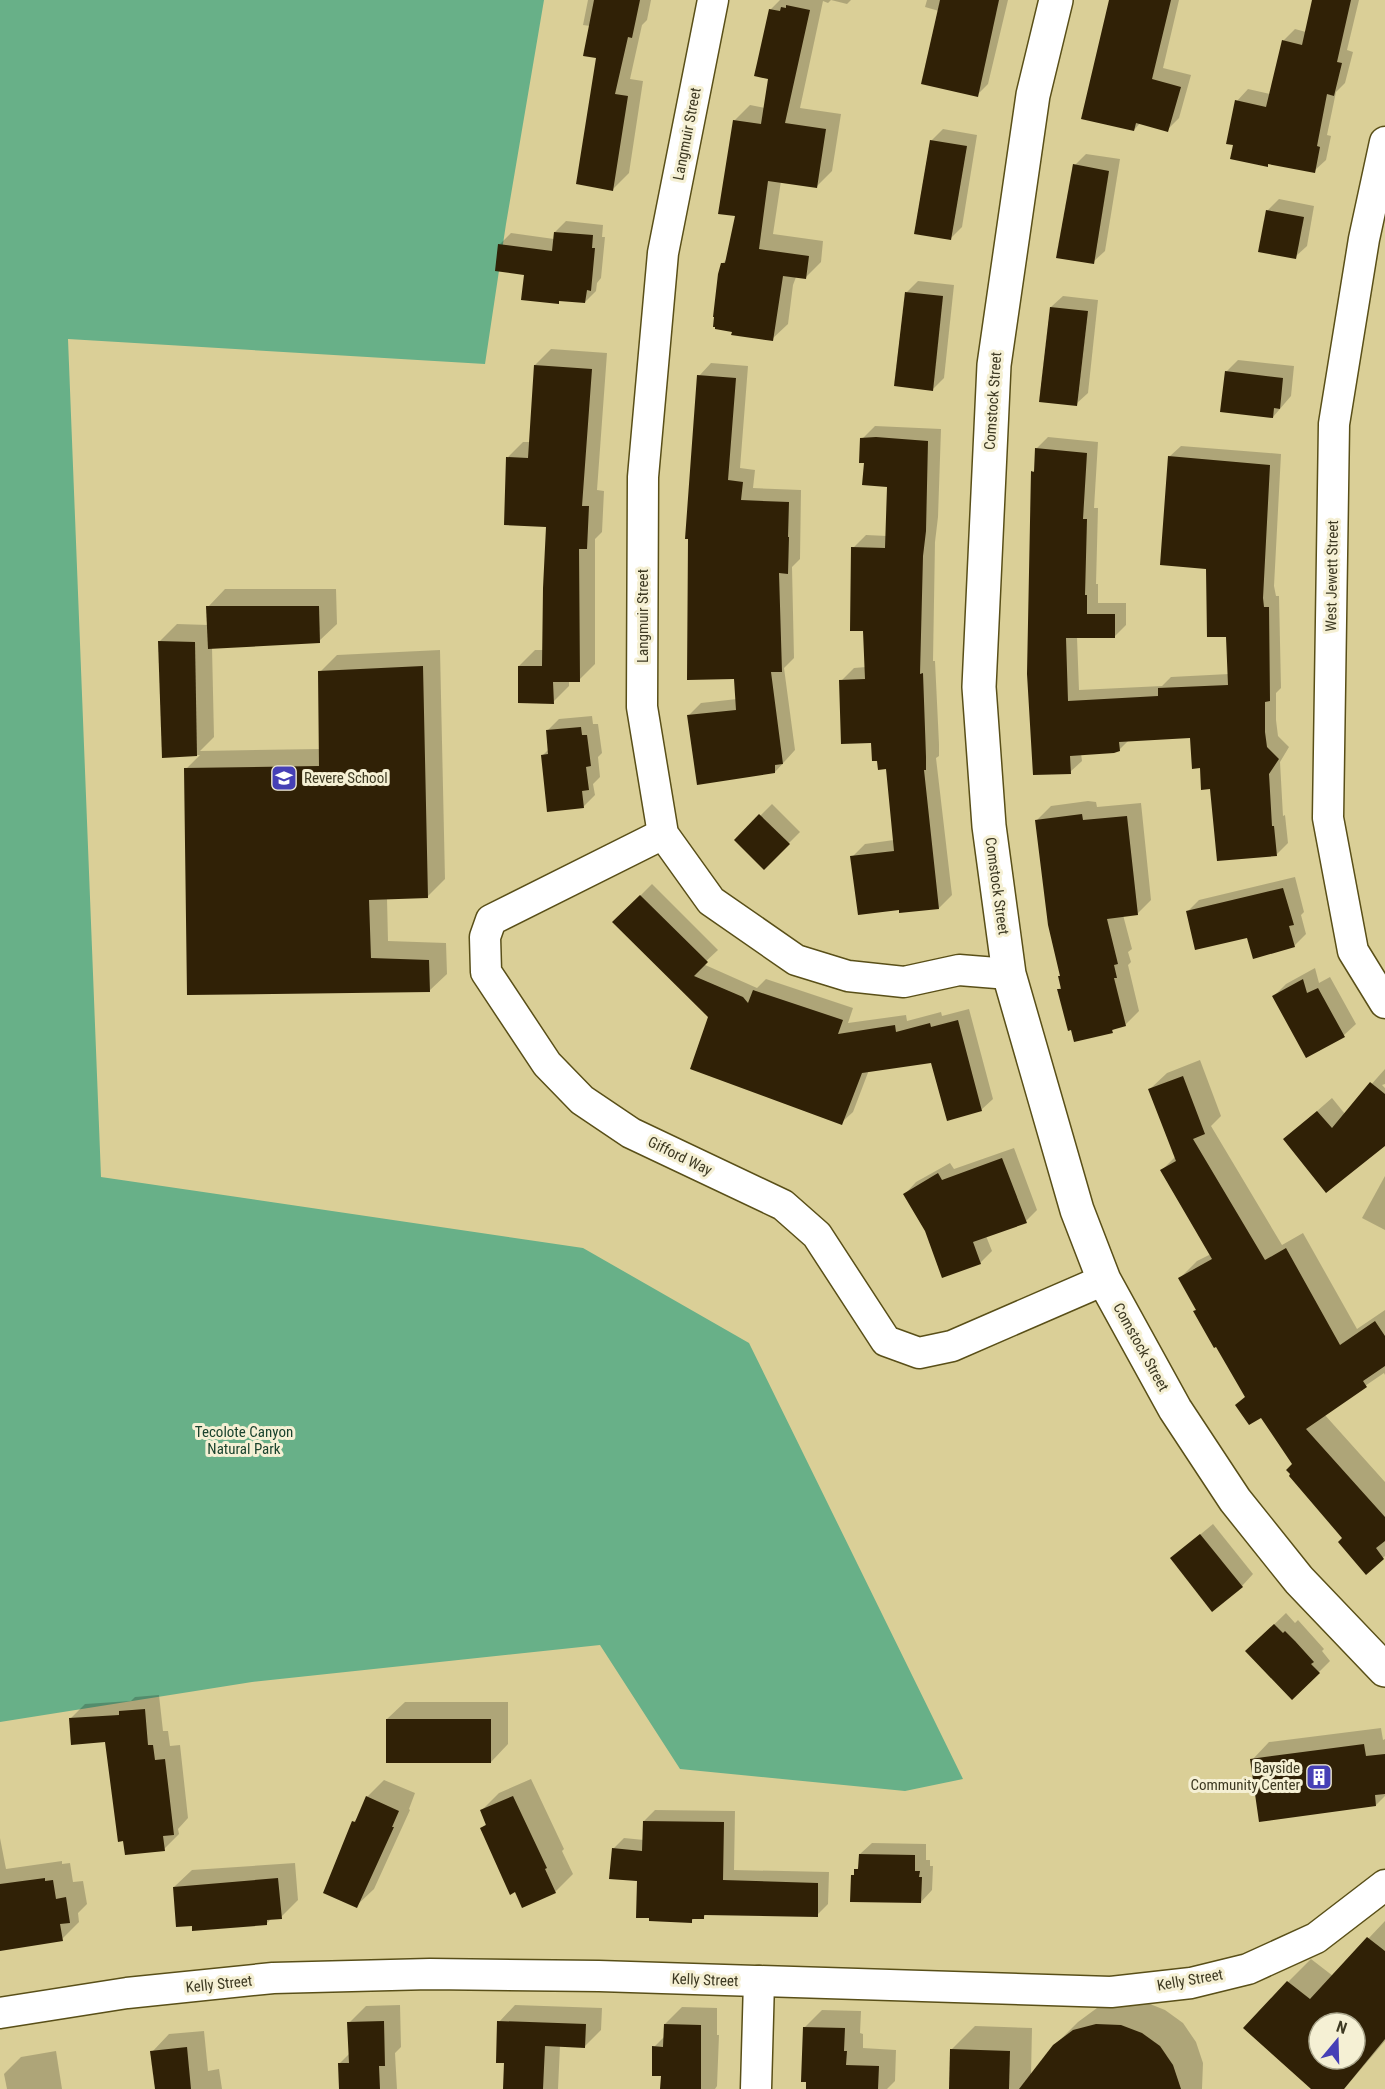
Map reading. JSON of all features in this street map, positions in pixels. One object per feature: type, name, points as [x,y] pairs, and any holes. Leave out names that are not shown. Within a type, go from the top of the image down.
[{"type":"street","name":"Langmuir Street","points":[[713,0],[663,253],[643,477],[642,707],[663,834],[711,901],[796,960],[848,976],[904,982],[958,970],[1009,974]]},
{"type":"street","name":"Comstock Street","points":[[1056,0],[1033,95],[994,365],[979,687],[989,826],[1009,974],[1077,1210],[1104,1280],[1175,1409],[1235,1500],[1299,1580],[1385,1670]]},
{"type":"street","name":"West Jewett Street","points":[[1385,142],[1364,239],[1334,424],[1328,818],[1353,951],[1385,1003]]},
{"type":"street","name":"Gifford Way","points":[[663,834],[491,920],[484,938],[486,972],[547,1064],[582,1100],[632,1133],[783,1205],[817,1235],[886,1341],[919,1353],[952,1346],[1104,1280]]},
{"type":"street","name":"Kelly Street","points":[[0,2013],[126,1993],[289,1978],[430,1974],[599,1976],[1111,1992],[1191,1983],[1248,1969],[1316,1938],[1385,1885]]},
{"type":"street","points":[[756,2089],[759,1981]]},
{"type":"green space","name":"Tecolote Canyon Natural Park","points":[[0,0],[544,0],[485,364],[68,339],[101,1177],[583,1248],[749,1343],[963,1779],[905,1791],[680,1769],[600,1645],[252,1682],[0,1722]]},
{"type":"building","points":[[594,0],[640,0],[632,38],[628,37],[615,94],[628,96],[613,191],[576,184],[596,58],[583,56]]},
{"type":"building","points":[[940,0],[999,0],[978,97],[921,84]]},
{"type":"building","points":[[1109,0],[1171,0],[1152,79],[1181,87],[1168,132],[1136,123],[1134,131],[1081,119]]},
{"type":"building","points":[[1312,0],[1351,0],[1337,62],[1342,63],[1334,96],[1327,94],[1317,146],[1320,147],[1315,173],[1230,159],[1233,145],[1226,144],[1235,100],[1266,107],[1282,40],[1302,45]]},
{"type":"building","points":[[786,5],[810,10],[785,123],[826,129],[817,188],[768,181],[759,249],[809,256],[806,279],[783,276],[773,341],[731,335],[732,332],[715,329],[713,317],[718,274],[721,263],[725,263],[735,216],[718,214],[733,120],[761,124],[768,79],[754,76],[769,9],[780,11],[781,7],[786,8]]},
{"type":"building","points":[[930,140],[967,146],[951,240],[914,234]]},
{"type":"building","points":[[1073,164],[1109,171],[1094,264],[1056,258]]},
{"type":"building","points":[[1266,210],[1304,217],[1296,259],[1258,252]]},
{"type":"building","points":[[554,232],[593,235],[592,248],[595,248],[591,291],[587,290],[585,303],[559,301],[559,304],[521,300],[524,275],[495,271],[498,244],[552,251]]},
{"type":"building","points":[[905,292],[943,296],[933,391],[894,386]]},
{"type":"building","points":[[1050,307],[1088,311],[1077,406],[1039,402]]},
{"type":"building","points":[[534,365],[592,369],[582,506],[589,506],[587,549],[579,549],[580,682],[553,682],[554,704],[518,703],[518,666],[542,666],[546,527],[504,525],[506,457],[528,458]]},
{"type":"building","points":[[1225,371],[1283,378],[1280,409],[1274,408],[1273,418],[1220,412]]},
{"type":"building","points":[[697,375],[736,378],[728,480],[743,482],[741,500],[789,502],[789,537],[788,574],[779,573],[782,672],[771,672],[783,764],[775,765],[775,773],[697,785],[687,715],[736,710],[734,679],[687,680],[688,539],[685,539]]},
{"type":"building","points":[[860,438],[928,441],[920,674],[923,673],[926,757],[926,770],[924,770],[939,909],[899,913],[899,910],[858,915],[850,856],[894,851],[886,769],[878,770],[877,761],[872,761],[871,743],[841,744],[839,680],[865,679],[863,631],[850,631],[851,547],[885,548],[887,487],[862,485],[864,463],[859,463]]},
{"type":"building","points":[[1035,448],[1087,453],[1083,519],[1087,519],[1085,595],[1087,595],[1087,614],[1115,614],[1115,638],[1066,638],[1068,701],[1158,696],[1158,688],[1228,685],[1226,637],[1207,637],[1206,569],[1160,565],[1168,456],[1270,465],[1263,598],[1264,607],[1269,607],[1270,701],[1265,702],[1265,732],[1267,747],[1279,759],[1269,774],[1272,826],[1274,826],[1277,856],[1217,861],[1210,789],[1201,790],[1200,768],[1192,769],[1190,738],[1119,742],[1120,751],[1114,753],[1070,756],[1071,774],[1033,775],[1027,674],[1031,471],[1034,472]]},
{"type":"building","points":[[206,606],[319,606],[320,643],[208,649]]},
{"type":"building","points":[[158,641],[195,642],[197,756],[162,758]]},
{"type":"building","points":[[423,666],[428,898],[369,900],[371,958],[429,960],[430,992],[187,995],[184,768],[319,766],[318,671]]},
{"type":"building","points":[[581,727],[582,735],[587,735],[591,766],[586,767],[589,790],[582,791],[584,808],[547,812],[541,755],[548,754],[546,730]]},
{"type":"building","points":[[759,814],[790,844],[764,870],[734,840]]},
{"type":"building","points":[[1082,814],[1083,820],[1127,816],[1138,915],[1107,919],[1118,964],[1114,965],[1117,978],[1114,978],[1126,1026],[1112,1030],[1113,1033],[1074,1042],[1071,1030],[1068,1031],[1057,989],[1061,989],[1058,976],[1060,976],[1048,925],[1035,820]]},
{"type":"building","points":[[1283,888],[1294,925],[1289,926],[1295,947],[1253,959],[1247,938],[1195,950],[1186,911]]},
{"type":"building","points":[[640,895],[708,962],[694,976],[743,997],[748,1003],[753,990],[843,1020],[838,1034],[895,1025],[896,1032],[930,1023],[931,1027],[958,1020],[982,1111],[947,1121],[931,1063],[862,1073],[842,1125],[690,1069],[708,1017],[612,922]]},
{"type":"building","points":[[1303,979],[1307,993],[1318,988],[1345,1037],[1306,1058],[1272,996]]},
{"type":"building","points":[[1183,1076],[1205,1134],[1193,1139],[1265,1260],[1286,1248],[1340,1345],[1375,1321],[1385,1336],[1385,1366],[1363,1381],[1367,1387],[1306,1429],[1385,1517],[1385,1541],[1376,1548],[1384,1559],[1366,1575],[1338,1542],[1342,1538],[1289,1476],[1286,1470],[1292,1464],[1261,1418],[1249,1425],[1235,1405],[1245,1397],[1193,1311],[1196,1310],[1178,1278],[1212,1259],[1160,1170],[1176,1161],[1148,1089]]},
{"type":"building","points":[[1370,1082],[1385,1094],[1385,1146],[1326,1193],[1283,1139],[1317,1111],[1332,1128]]},
{"type":"building","points":[[1002,1158],[1027,1223],[973,1242],[981,1264],[942,1278],[925,1231],[903,1194],[938,1173],[942,1180]]},
{"type":"building","points":[[1200,1534],[1243,1587],[1212,1612],[1170,1558]]},
{"type":"building","points":[[1274,1624],[1295,1641],[1314,1662],[1311,1664],[1320,1673],[1292,1700],[1245,1651]]},
{"type":"building","points":[[145,1709],[148,1745],[153,1745],[155,1760],[165,1759],[174,1835],[163,1836],[165,1851],[125,1855],[123,1841],[118,1842],[105,1742],[71,1745],[69,1718],[119,1715],[119,1711]]},
{"type":"building","points":[[386,1719],[491,1719],[491,1763],[386,1763]]},
{"type":"building","name":"Bayside Community Center","points":[[1364,1744],[1366,1756],[1385,1754],[1385,1794],[1375,1795],[1376,1806],[1259,1822],[1250,1759]]},
{"type":"building","points":[[366,1796],[399,1811],[357,1908],[323,1893],[352,1821],[355,1822]]},
{"type":"building","points":[[513,1796],[547,1868],[545,1869],[556,1893],[522,1908],[515,1892],[510,1895],[480,1828],[486,1825],[480,1810]]},
{"type":"building","points":[[643,1821],[724,1822],[723,1880],[818,1883],[818,1917],[704,1915],[704,1919],[692,1919],[692,1923],[649,1921],[649,1918],[636,1918],[637,1881],[609,1879],[612,1848],[642,1851]]},
{"type":"building","points":[[859,1854],[915,1855],[915,1871],[920,1871],[919,1877],[922,1877],[921,1903],[850,1902],[851,1875],[854,1875],[854,1869],[858,1869]]},
{"type":"building","points":[[45,1878],[45,1881],[53,1880],[56,1899],[66,1897],[70,1923],[60,1924],[63,1941],[0,1951],[0,1884]]},
{"type":"building","points":[[278,1878],[282,1919],[267,1920],[267,1925],[192,1931],[192,1926],[176,1927],[173,1887]]},
{"type":"building","points":[[1367,1937],[1385,1951],[1385,2039],[1367,2061],[1367,2011],[1307,2011],[1307,2071],[1359,2071],[1344,2089],[1311,2089],[1243,2028],[1287,1981],[1310,1999]]},
{"type":"building","points":[[384,2021],[385,2066],[379,2066],[380,2089],[339,2089],[338,2063],[349,2063],[347,2022]]},
{"type":"building","points":[[497,2021],[586,2024],[585,2048],[545,2046],[543,2089],[503,2089],[504,2063],[496,2063]]},
{"type":"building","points":[[664,2024],[701,2025],[701,2089],[660,2089],[661,2076],[652,2076],[652,2046],[663,2047]]},
{"type":"building","points":[[1096,2024],[1121,2025],[1142,2033],[1160,2046],[1173,2065],[1181,2089],[1019,2089],[1053,2045],[1073,2030]]},
{"type":"building","points":[[803,2027],[845,2028],[846,2065],[879,2066],[878,2089],[806,2089],[806,2082],[801,2082]]},
{"type":"building","points":[[187,2047],[191,2089],[155,2089],[150,2051]]},
{"type":"building","points":[[950,2049],[1010,2051],[1009,2089],[949,2089]]},
{"type":"place","name":"Revere School","points":[[284,778]]},
{"type":"place","name":"Bayside Community Center","points":[[1319,1777]]}]
